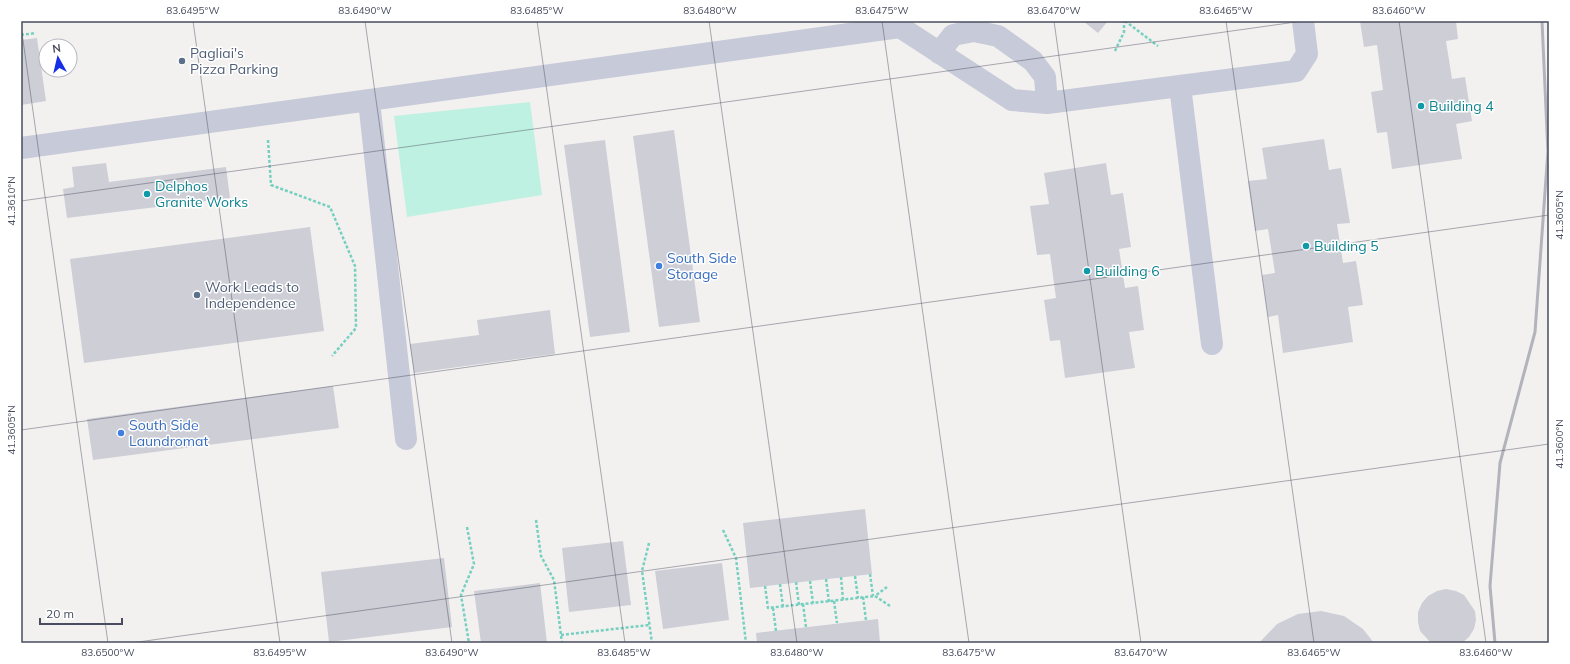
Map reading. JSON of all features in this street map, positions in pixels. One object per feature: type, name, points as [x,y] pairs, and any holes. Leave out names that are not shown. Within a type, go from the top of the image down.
[{"type":"lane","points":[[21,148],[369,101],[900,24],[939,53],[1012,100],[1047,103],[1296,71],[1307,54],[1303,21]]},
{"type":"lane","points":[[939,53],[953,35],[974,31],[998,36],[1033,61],[1045,77],[1047,103]]},
{"type":"lane","points":[[1180,86],[1212,344]]},
{"type":"lane","points":[[369,101],[406,439]]},
{"type":"path","points":[[1125,21],[1158,46]]},
{"type":"path","points":[[1115,51],[1124,32],[1125,21]]},
{"type":"path","points":[[21,35],[36,33]]},
{"type":"path","points":[[266,114],[271,185],[330,207],[354,266],[356,328],[332,356]]},
{"type":"path","points":[[536,520],[541,556],[554,580],[562,643]]},
{"type":"path","points":[[467,527],[474,564],[461,595],[469,643]]},
{"type":"path","points":[[723,530],[736,558],[746,643]]},
{"type":"path","points":[[650,543],[642,571],[652,643]]},
{"type":"path","points":[[870,574],[874,596],[890,606]]},
{"type":"path","points":[[855,576],[858,598]]},
{"type":"path","points":[[841,577],[844,600]]},
{"type":"path","points":[[826,579],[829,602]]},
{"type":"path","points":[[810,580],[813,603]]},
{"type":"path","points":[[796,582],[799,605]]},
{"type":"path","points":[[780,584],[783,607]]},
{"type":"path","points":[[765,586],[768,608],[874,596],[888,587]]},
{"type":"path","points":[[863,597],[866,620]]},
{"type":"path","points":[[834,601],[836,624]]},
{"type":"path","points":[[804,604],[806,627]]},
{"type":"path","points":[[773,608],[776,631]]},
{"type":"path","points":[[561,635],[649,625]]},
{"type":"green space","points":[[530,102],[542,195],[407,217],[394,116]]},
{"type":"building","points":[[1083,21],[1108,21],[1098,33]]},
{"type":"building","name":"Building 4","points":[[1360,21],[1456,21],[1458,39],[1446,41],[1452,79],[1465,77],[1472,121],[1456,124],[1462,159],[1392,169],[1387,132],[1377,133],[1371,92],[1383,90],[1377,45],[1364,47]]},
{"type":"building","points":[[37,38],[38,78],[43,78],[46,101],[21,105],[21,40]]},
{"type":"building","points":[[674,130],[700,322],[659,327],[633,136]]},
{"type":"building","name":"Building 5","points":[[1324,139],[1329,170],[1341,168],[1350,223],[1337,224],[1343,263],[1356,261],[1363,305],[1348,307],[1353,342],[1283,353],[1278,315],[1268,317],[1262,275],[1275,273],[1268,229],[1255,231],[1248,181],[1267,179],[1262,148]]},
{"type":"building","points":[[605,140],[630,332],[590,337],[564,145]]},
{"type":"building","name":"Delphos Granite Works","points":[[106,163],[109,182],[226,167],[230,198],[67,218],[63,189],[74,187],[72,167]]},
{"type":"building","name":"Building 6","points":[[1106,163],[1111,195],[1123,193],[1131,247],[1119,249],[1125,288],[1138,286],[1144,330],[1129,332],[1135,368],[1065,378],[1060,340],[1050,341],[1044,300],[1056,298],[1050,254],[1037,255],[1030,206],[1049,204],[1044,173]]},
{"type":"building","name":"Work Leads to Independence","points":[[310,227],[324,331],[84,363],[70,259]]},
{"type":"building","points":[[550,310],[555,354],[414,373],[410,344],[479,335],[477,320]]},
{"type":"building","points":[[333,386],[339,428],[93,460],[87,419]]},
{"type":"building","points":[[865,509],[872,574],[750,588],[743,523]]},
{"type":"building","points":[[623,541],[631,605],[569,612],[562,548]]},
{"type":"building","points":[[444,558],[452,627],[329,642],[321,572]]},
{"type":"building","points":[[722,563],[729,620],[663,629],[655,571]]},
{"type":"building","points":[[540,583],[547,643],[481,643],[474,591]]},
{"type":"building","points":[[1446,589],[1456,591],[1464,595],[1475,611],[1476,620],[1474,629],[1469,637],[1462,643],[1431,643],[1420,631],[1418,612],[1422,603],[1428,596],[1437,591]]},
{"type":"building","points":[[1321,611],[1344,616],[1363,629],[1374,643],[1259,643],[1277,624],[1298,614]]},
{"type":"building","points":[[878,619],[880,643],[757,643],[756,633]]},
{"type":"railway","points":[[1542,21],[1548,154]]},
{"type":"railway","points":[[1495,643],[1490,586],[1500,463],[1535,332],[1548,150]]},
{"type":"place","name":"Pagliai's Pizza Parking","points":[[182,61]]},
{"type":"place","name":"Building 4","points":[[1421,106]]},
{"type":"place","name":"Delphos Granite Works","points":[[147,194]]},
{"type":"place","name":"Building 5","points":[[1306,246]]},
{"type":"place","name":"South Side Storage","points":[[659,266]]},
{"type":"place","name":"Building 6","points":[[1087,271]]},
{"type":"place","name":"Work Leads to Independence","points":[[197,295]]},
{"type":"place","name":"South Side Laundromat","points":[[121,433]]}]
